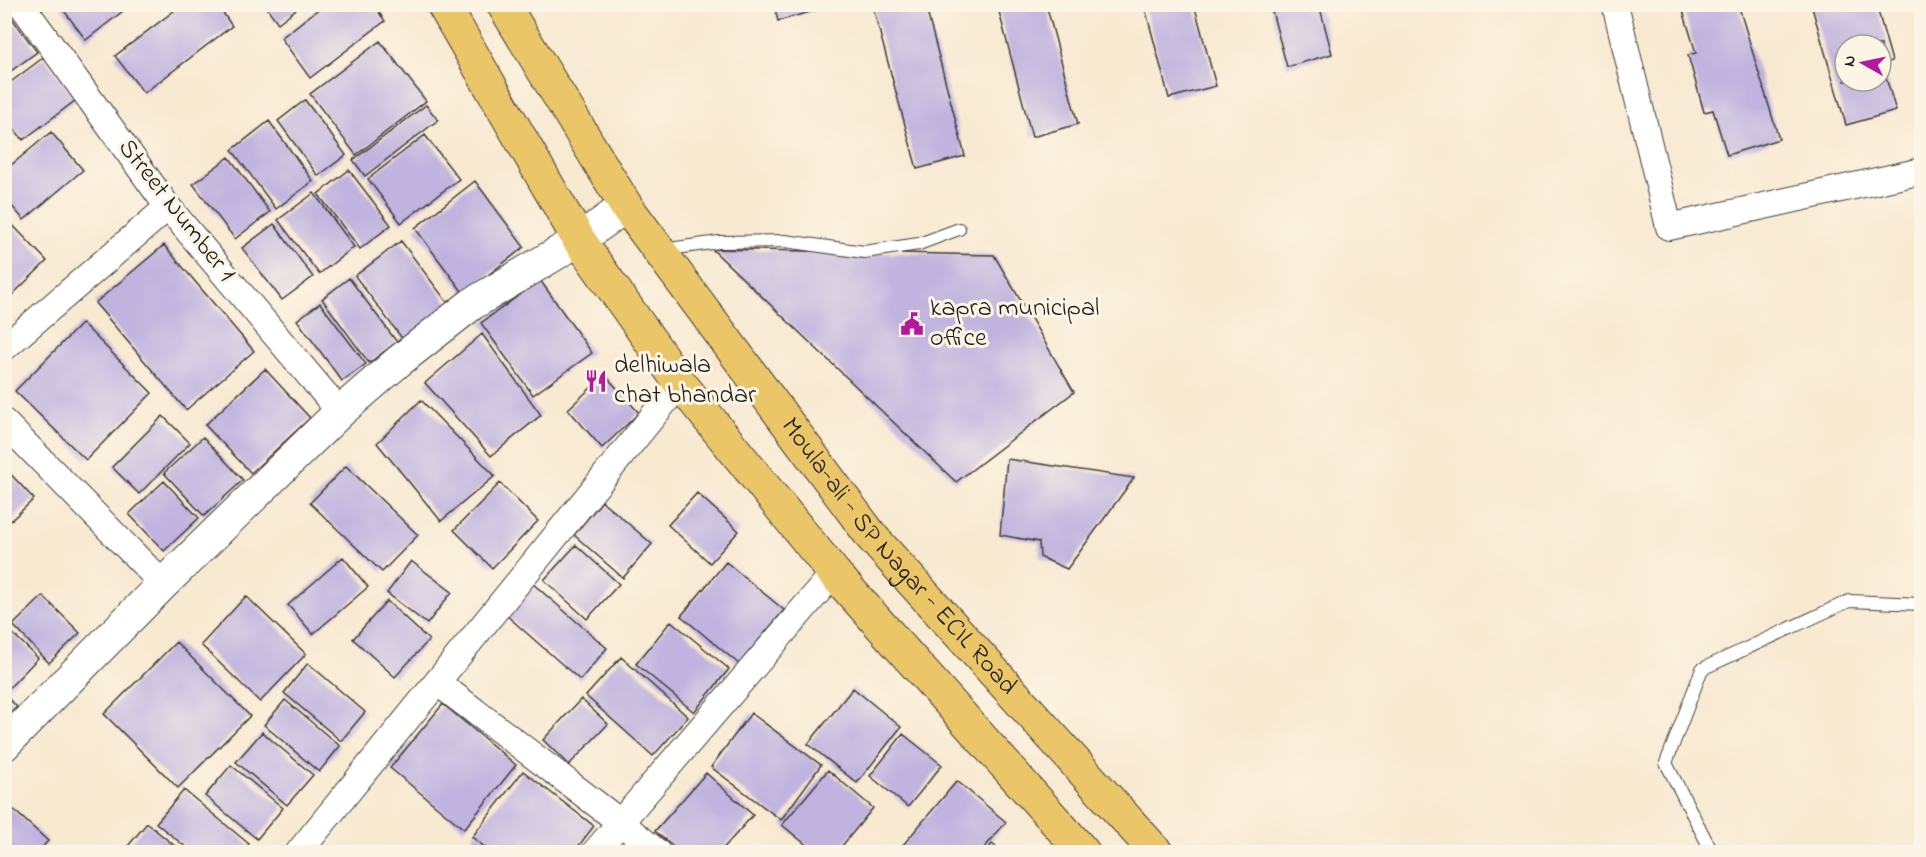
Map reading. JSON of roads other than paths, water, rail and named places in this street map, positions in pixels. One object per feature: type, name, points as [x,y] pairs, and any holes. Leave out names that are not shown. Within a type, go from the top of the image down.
[{"type":"main road","points":[[443,4],[579,240],[680,383],[834,573],[1083,852]]},
{"type":"main road","name":"Moula-ali - SP Nagar - ECIL Road","points":[[503,4],[626,206],[872,537],[1156,852]]},
{"type":"street","name":"Street Number 1","points":[[21,4],[168,207],[340,412]]},
{"type":"street","points":[[1615,4],[1670,227],[1922,171]]},
{"type":"street","points":[[4,745],[163,584],[340,412],[399,361],[472,304],[579,240],[626,206]]},
{"type":"street","points":[[4,348],[168,207]]},
{"type":"street","points":[[300,852],[680,383]]},
{"type":"street","points":[[4,422],[163,584]]},
{"type":"street","points":[[595,852],[834,573]]},
{"type":"street","points":[[438,683],[657,852]]},
{"type":"lane","points":[[658,250],[719,242],[785,241],[864,252],[919,244],[959,229]]},
{"type":"lane","points":[[1712,852],[1666,763],[1702,669],[1849,601],[1922,604]]},
{"type":"place","name":"kapra municipal office","points":[[912,324]]},
{"type":"place","name":"delhiwala chat bhandar","points":[[596,381]]}]
